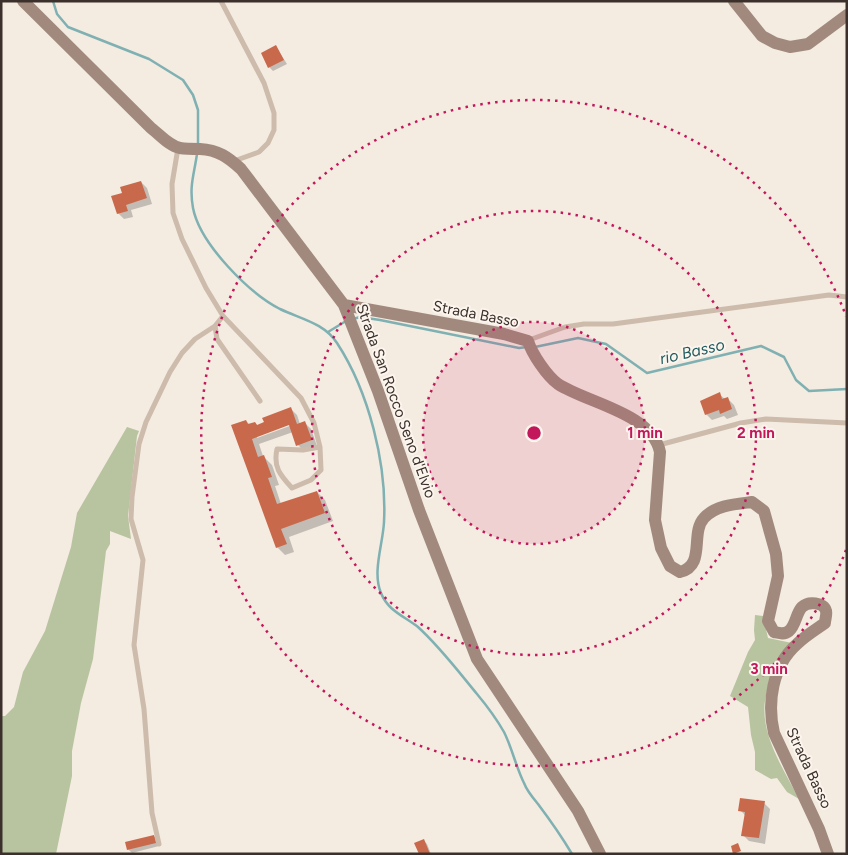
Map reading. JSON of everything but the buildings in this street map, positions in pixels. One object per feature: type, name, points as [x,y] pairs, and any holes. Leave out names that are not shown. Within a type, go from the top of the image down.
[{"type":"street","points":[[23,1],[151,128],[182,148],[212,150],[231,159]]},
{"type":"street","points":[[734,1],[762,36],[775,43],[790,47],[808,44],[847,15]]},
{"type":"street","name":"Strada San Rocco Seno d'Elvio","points":[[231,159],[241,169],[348,315],[477,659],[578,810],[600,854]]},
{"type":"street","name":"Strada Basso","points":[[348,315],[504,334],[530,346]]},
{"type":"street","points":[[530,346],[537,360],[557,384],[628,417],[644,427],[658,445]]},
{"type":"street","name":"Strada Basso","points":[[658,445],[660,452],[655,520],[661,548],[670,566],[680,572],[687,570],[694,563],[698,528],[702,520],[709,513],[730,504],[752,502],[764,511],[776,554],[778,576],[768,622],[774,632],[783,634],[790,630],[803,606],[808,603],[824,607],[826,612],[825,623],[796,645],[782,661],[772,690],[770,718],[774,733],[819,829],[828,854]]},
{"type":"lane","points":[[222,1],[264,83],[274,113],[274,130],[268,143],[259,152],[231,159]]},
{"type":"lane","points":[[182,148],[172,184],[173,213],[186,247],[222,316],[301,398],[314,423],[320,447],[320,470],[311,480],[292,488],[283,478],[274,461],[277,449],[303,450],[320,447]]},
{"type":"lane","points":[[530,346],[565,327],[584,324],[613,324],[829,295],[847,296]]},
{"type":"lane","points":[[159,844],[152,813],[144,709],[134,645],[143,560],[132,520],[132,497],[139,444],[146,422],[170,372],[182,353],[195,339],[215,326],[222,316]]},
{"type":"lane","points":[[215,326],[217,339],[260,402]]},
{"type":"lane","points":[[658,445],[742,423],[766,419],[847,423]]},
{"type":"green space","points":[[127,427],[139,431],[128,516],[131,539],[110,531],[110,544],[106,551],[93,659],[81,703],[72,751],[72,776],[56,854],[1,854],[1,716],[5,716],[14,707],[23,672],[45,631],[71,547],[77,513]]},
{"type":"green space","points":[[755,615],[763,616],[768,638],[792,643],[774,674],[767,691],[765,719],[772,747],[799,799],[787,792],[777,778],[771,779],[755,770],[755,752],[748,707],[730,696],[748,652],[755,640]]},
{"type":"waterway","points":[[53,1],[57,14],[68,27],[149,59],[183,80],[193,95],[198,110],[198,146]]},
{"type":"waterway","points":[[197,154],[192,187],[193,208],[197,222],[215,252],[254,292],[280,309],[312,322],[332,336],[358,383],[374,429],[382,476],[384,522],[378,576],[384,599],[392,609],[418,627],[434,643],[488,708],[504,732],[527,789],[572,854]]},
{"type":"waterway","name":"rio Basso","points":[[353,319],[360,317],[380,320],[519,348],[527,347]]},
{"type":"waterway","name":"rio Basso","points":[[328,332],[346,321]]},
{"type":"waterway","name":"rio Basso","points":[[535,347],[578,338],[606,344],[647,373],[761,346],[784,357],[796,380],[809,391],[847,389]]}]
